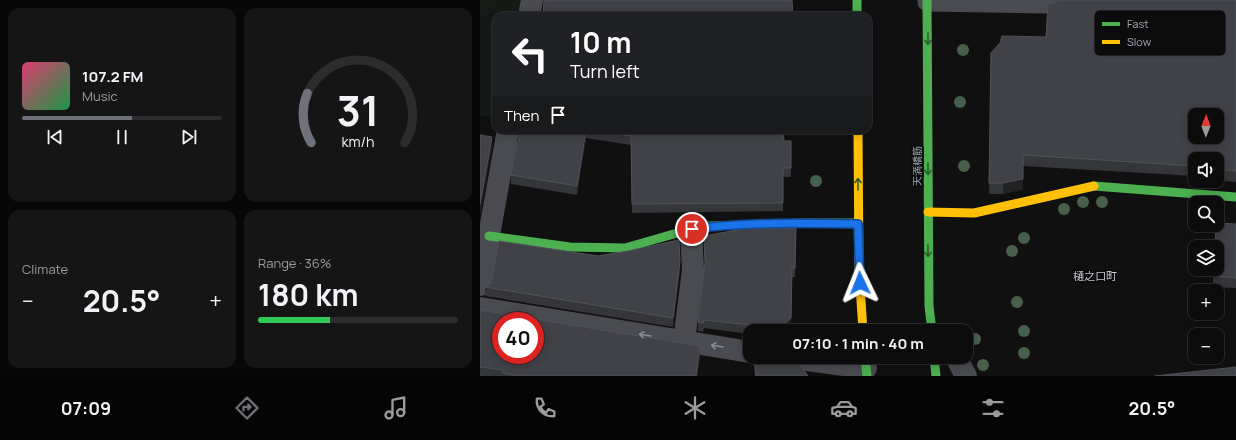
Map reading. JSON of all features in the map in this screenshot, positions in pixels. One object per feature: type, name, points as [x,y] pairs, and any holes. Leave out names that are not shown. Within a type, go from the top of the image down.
[{"type":"street","points":[[530,12],[532,0]]},
{"type":"street","points":[[857,0],[857,12]]},
{"type":"street","name":"天満橋筋","points":[[927,1],[929,306],[931,324]]},
{"type":"street","points":[[480,286],[507,134]]},
{"type":"street","points":[[858,134],[859,270],[863,324]]},
{"type":"street","points":[[928,212],[974,213],[1094,186],[1236,197]]},
{"type":"street","points":[[489,236],[570,247],[625,248],[692,229],[710,226],[806,223],[858,224]]},
{"type":"street","points":[[684,341],[692,270],[692,229]]},
{"type":"street","points":[[929,306],[938,324]]},
{"type":"street","points":[[480,308],[743,351]]},
{"type":"street","points":[[842,364],[866,367]]},
{"type":"street","points":[[935,364],[936,376]]},
{"type":"street","points":[[960,364],[966,376]]},
{"type":"lane","points":[[927,1],[1048,4]]},
{"type":"shaded area","points":[[480,0],[523,0],[521,12],[492,12],[492,118],[480,116]]},
{"type":"building","points":[[544,0],[792,0],[793,12],[543,12]]},
{"type":"building","points":[[1057,0],[1236,0],[1236,171],[1224,170],[1224,152],[1188,152],[1188,166],[1023,155],[1023,179],[1003,183],[989,183],[991,53],[1000,43],[1002,36],[1046,37],[1048,4],[1055,3]]},
{"type":"building","points":[[519,134],[585,134],[577,186],[511,175]]},
{"type":"building","points":[[617,134],[783,134],[784,141],[791,141],[791,168],[783,168],[783,203],[632,204],[631,136]]},
{"type":"building","points":[[480,135],[492,137],[480,204]]},
{"type":"building","points":[[1224,223],[1236,224],[1236,278],[1213,276],[1224,276],[1224,240],[1215,240],[1216,232],[1224,232]]},
{"type":"building","points":[[796,228],[795,268],[792,268],[791,318],[785,324],[743,324],[704,320],[703,323],[698,322],[705,263],[704,236],[742,229]]},
{"type":"building","points":[[679,240],[680,261],[673,318],[485,287],[490,284],[492,278],[499,241],[598,256]]},
{"type":"building","points":[[480,310],[492,312],[492,364],[544,364],[544,320],[700,346],[696,376],[518,376],[503,373],[503,370],[480,367]]},
{"type":"building","points":[[755,364],[799,364],[808,376],[756,376]]},
{"type":"building","points":[[1236,367],[1236,376],[1155,376]]},
{"type":"traffic: fast","points":[[857,0],[857,12]]},
{"type":"traffic: fast","points":[[927,0],[929,306],[931,324]]},
{"type":"traffic: fast","points":[[1094,186],[1236,197]]},
{"type":"traffic: fast","points":[[489,236],[570,247],[625,248],[691,229],[710,226],[858,223]]},
{"type":"traffic: fast","points":[[866,364],[867,376]]},
{"type":"traffic: fast","points":[[935,364],[936,376]]},
{"type":"traffic: slow","points":[[858,134],[859,270],[863,324]]},
{"type":"traffic: slow","points":[[928,212],[974,213],[1094,186]]},
{"type":"district","name":"樋之口町","points":[[1095,275]]},
{"type":"route","points":[[692,229],[710,226],[806,223],[858,224],[860,283]]}]
